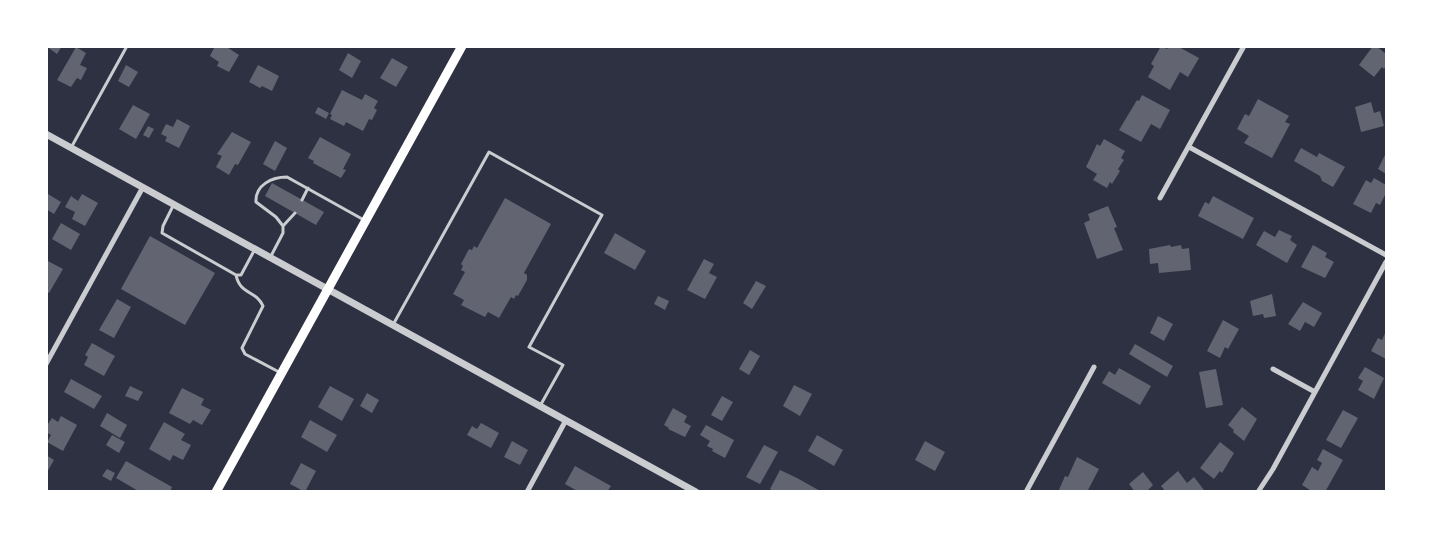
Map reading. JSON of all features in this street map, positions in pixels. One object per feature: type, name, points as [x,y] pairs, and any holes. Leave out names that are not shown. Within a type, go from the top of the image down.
[{"type":"main road","points":[[216,492],[462,46]]},
{"type":"street","points":[[1160,198],[1244,46]]},
{"type":"street","points":[[46,134],[696,492]]},
{"type":"street","points":[[1189,147],[1386,255]]},
{"type":"street","points":[[46,364],[144,187]]},
{"type":"street","points":[[1258,492],[1268,478],[1386,262]]},
{"type":"street","points":[[1026,492],[1094,368]]},
{"type":"street","points":[[1273,369],[1315,392]]},
{"type":"street","points":[[527,492],[566,420]]},
{"type":"lane","points":[[72,148],[127,46]]},
{"type":"lane","points":[[393,325],[489,152],[602,215],[529,347],[563,365],[540,406]]},
{"type":"lane","points":[[283,226],[276,217],[256,202],[259,189],[264,183],[280,177],[287,177],[366,221]]},
{"type":"lane","points":[[302,200],[308,188]]},
{"type":"lane","points":[[174,204],[162,233],[236,275],[241,275],[244,271],[255,249]]},
{"type":"lane","points":[[270,257],[283,226],[295,213]]},
{"type":"lane","points":[[236,275],[238,284],[258,298],[263,306],[242,348],[245,354],[281,374]]},
{"type":"building","points":[[46,46],[62,46],[57,54]]},
{"type":"building","points":[[215,46],[225,46],[239,55],[229,72],[217,66],[219,62],[210,56]]},
{"type":"building","points":[[1161,46],[1167,49],[1169,46],[1177,46],[1199,58],[1188,77],[1180,72],[1170,90],[1148,77],[1154,66],[1151,64]]},
{"type":"building","points":[[1373,46],[1386,54],[1386,66],[1384,69],[1382,67],[1374,77],[1359,65]]},
{"type":"building","points":[[76,47],[86,53],[80,65],[87,68],[81,80],[77,78],[71,87],[57,80]]},
{"type":"building","points":[[348,53],[361,61],[352,78],[339,70]]},
{"type":"building","points":[[392,58],[408,67],[396,87],[380,78]]},
{"type":"building","points":[[126,65],[138,72],[129,87],[118,81]]},
{"type":"building","points":[[258,65],[279,76],[272,91],[249,82]]},
{"type":"building","points":[[342,90],[362,100],[365,94],[378,101],[372,120],[369,119],[363,131],[346,122],[344,126],[330,119],[332,115],[330,114]]},
{"type":"building","points":[[1142,95],[1170,110],[1160,129],[1151,124],[1141,142],[1119,130]]},
{"type":"building","points":[[1258,99],[1289,116],[1285,122],[1290,124],[1272,158],[1244,143],[1249,136],[1237,129],[1245,114],[1249,116]]},
{"type":"building","points":[[1371,102],[1374,113],[1380,111],[1384,126],[1361,132],[1355,107]]},
{"type":"building","points":[[133,105],[150,114],[136,139],[119,129]]},
{"type":"building","points":[[318,107],[329,113],[326,119],[315,113]]},
{"type":"building","points":[[177,119],[190,126],[179,148],[165,141],[167,137],[161,134],[166,124],[173,127]]},
{"type":"building","points":[[148,126],[154,129],[149,138],[143,135]]},
{"type":"building","points":[[232,132],[251,142],[238,165],[235,164],[229,175],[216,167],[222,156],[217,154]]},
{"type":"building","points":[[320,137],[351,154],[341,178],[308,158]]},
{"type":"building","points":[[1104,139],[1125,151],[1121,158],[1124,160],[1118,169],[1120,171],[1107,188],[1093,180],[1097,174],[1086,167],[1097,144],[1100,146]]},
{"type":"building","points":[[275,141],[287,148],[275,171],[263,164]]},
{"type":"building","points":[[1301,148],[1317,157],[1319,153],[1345,167],[1333,187],[1322,181],[1320,176],[1294,161]]},
{"type":"building","points":[[1386,153],[1386,174],[1378,169]]},
{"type":"building","points":[[1374,178],[1386,185],[1386,193],[1380,205],[1376,203],[1371,213],[1353,204],[1366,180],[1371,183]]},
{"type":"building","points":[[272,183],[324,212],[316,225],[265,196]]},
{"type":"building","points":[[48,194],[61,202],[54,214],[46,209]]},
{"type":"building","points":[[82,194],[98,203],[85,226],[72,219],[75,212],[65,207],[71,196],[78,201]]},
{"type":"building","points":[[1213,196],[1254,218],[1243,239],[1198,216],[1205,202],[1209,204]]},
{"type":"building","points":[[505,198],[551,224],[524,273],[527,275],[527,280],[518,296],[516,295],[514,299],[511,297],[499,318],[488,312],[485,317],[461,305],[464,300],[453,294],[465,272],[461,270],[463,266],[461,264],[469,249],[472,250],[474,246],[477,248]]},
{"type":"building","points":[[1108,206],[1123,250],[1097,259],[1084,223],[1090,220],[1088,214]]},
{"type":"building","points":[[61,223],[80,234],[71,250],[52,239]]},
{"type":"building","points":[[1279,230],[1292,236],[1290,240],[1297,245],[1287,263],[1256,245],[1264,231],[1275,237]]},
{"type":"building","points":[[615,233],[646,251],[635,270],[604,253]]},
{"type":"building","points":[[150,236],[215,273],[185,325],[121,289]]},
{"type":"building","points":[[1170,245],[1171,247],[1181,245],[1182,249],[1189,248],[1191,270],[1159,273],[1158,263],[1150,264],[1149,249]]},
{"type":"building","points":[[1313,245],[1327,253],[1325,257],[1334,262],[1325,278],[1301,267]]},
{"type":"building","points":[[704,259],[714,264],[709,273],[717,277],[705,299],[687,290]]},
{"type":"building","points":[[46,260],[63,269],[49,293],[46,291]]},
{"type":"building","points":[[756,281],[766,286],[752,309],[743,303]]},
{"type":"building","points":[[1272,294],[1276,316],[1264,318],[1263,314],[1253,316],[1250,301]]},
{"type":"building","points":[[658,296],[669,301],[665,310],[654,304]]},
{"type":"building","points":[[117,299],[131,307],[114,338],[99,330]]},
{"type":"building","points":[[1303,302],[1322,313],[1314,327],[1305,322],[1300,331],[1288,324]]},
{"type":"building","points":[[1158,316],[1173,324],[1164,341],[1150,333]]},
{"type":"building","points":[[1223,320],[1239,329],[1228,349],[1225,347],[1220,358],[1207,351]]},
{"type":"building","points":[[1386,331],[1386,359],[1371,351],[1378,338],[1382,340]]},
{"type":"building","points":[[92,343],[115,356],[104,376],[84,365],[88,357],[85,355]]},
{"type":"building","points":[[1135,344],[1173,366],[1167,377],[1129,354]]},
{"type":"building","points":[[750,350],[760,356],[749,375],[739,369]]},
{"type":"building","points":[[1365,367],[1384,378],[1374,399],[1358,390],[1363,381],[1358,378]]},
{"type":"building","points":[[1119,368],[1151,386],[1140,405],[1102,383],[1109,371],[1115,375]]},
{"type":"building","points":[[1216,369],[1223,405],[1206,408],[1199,372]]},
{"type":"building","points":[[71,379],[102,396],[94,409],[64,392]]},
{"type":"building","points":[[794,385],[812,394],[800,416],[783,406]]},
{"type":"building","points":[[130,386],[143,392],[138,401],[125,396]]},
{"type":"building","points":[[330,386],[354,399],[342,421],[318,407]]},
{"type":"building","points":[[182,388],[204,399],[201,405],[211,410],[202,425],[193,420],[190,424],[169,413]]},
{"type":"building","points":[[367,393],[379,400],[372,413],[360,406]]},
{"type":"building","points":[[722,396],[733,402],[722,421],[711,415]]},
{"type":"building","points":[[1242,407],[1257,419],[1244,441],[1228,425]]},
{"type":"building","points":[[673,408],[687,416],[684,422],[691,426],[685,437],[664,425]]},
{"type":"building","points":[[1343,410],[1358,418],[1341,448],[1326,440]]},
{"type":"building","points":[[107,413],[127,425],[120,438],[100,426]]},
{"type":"building","points":[[61,416],[77,425],[63,451],[47,442],[51,435],[46,432],[46,427],[52,418],[58,422]]},
{"type":"building","points":[[310,420],[337,435],[327,452],[301,437]]},
{"type":"building","points":[[164,422],[185,434],[181,440],[191,445],[183,460],[173,455],[170,461],[149,449]]},
{"type":"building","points":[[481,423],[499,433],[491,448],[467,435],[472,426],[477,429]]},
{"type":"building","points":[[706,425],[734,440],[725,458],[712,451],[713,449],[707,446],[710,441],[700,435]]},
{"type":"building","points":[[112,435],[125,442],[119,453],[106,445]]},
{"type":"building","points":[[817,435],[843,450],[834,466],[808,451]]},
{"type":"building","points":[[512,441],[528,450],[520,465],[504,457]]},
{"type":"building","points":[[925,441],[945,452],[935,471],[915,460]]},
{"type":"building","points":[[1220,442],[1234,453],[1222,473],[1220,471],[1214,479],[1200,468]]},
{"type":"building","points":[[764,445],[778,452],[760,484],[746,477]]},
{"type":"building","points":[[1323,449],[1343,460],[1325,492],[1313,492],[1302,485],[1312,467],[1318,471],[1322,463],[1317,460]]},
{"type":"building","points":[[46,455],[54,460],[46,474]]},
{"type":"building","points":[[1077,457],[1099,469],[1087,492],[1058,492],[1065,476],[1068,477]]},
{"type":"building","points":[[126,461],[172,487],[170,492],[140,492],[116,478]]},
{"type":"building","points":[[301,463],[316,471],[305,492],[290,484]]},
{"type":"building","points":[[575,466],[611,486],[607,492],[579,492],[565,484]]},
{"type":"building","points":[[107,469],[115,473],[111,481],[102,476]]},
{"type":"building","points":[[780,470],[822,492],[774,492],[770,489]]},
{"type":"building","points":[[1178,471],[1187,483],[1194,477],[1204,490],[1166,492],[1161,486]]},
{"type":"building","points":[[1143,472],[1153,485],[1146,492],[1135,492],[1129,484]]}]
